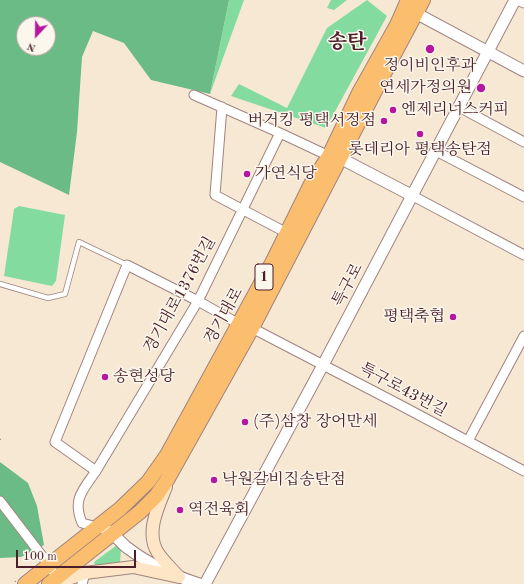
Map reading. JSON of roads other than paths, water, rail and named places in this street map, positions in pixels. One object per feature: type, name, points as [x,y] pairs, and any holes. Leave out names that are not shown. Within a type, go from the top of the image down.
[{"type":"main road","name":"경기대로","points":[[54,582],[140,512],[156,496],[167,480],[334,157],[359,92],[396,25],[410,7],[423,0]]},
{"type":"main road","name":"경기대로","points":[[20,582],[49,565],[120,509],[148,482],[160,466],[246,326],[287,233],[312,182],[334,157]]},
{"type":"main road","points":[[167,480],[167,485],[156,512],[152,534],[157,552],[179,577]]},
{"type":"main road","points":[[54,582],[83,578],[133,567],[179,577]]},
{"type":"street","points":[[516,0],[524,3]]},
{"type":"street","name":"특구로","points":[[205,584],[413,196],[516,0]]},
{"type":"street","points":[[410,7],[524,71]]},
{"type":"street","points":[[194,95],[334,157],[413,196],[524,255]]},
{"type":"street","points":[[222,107],[215,195],[287,233]]},
{"type":"street","points":[[459,108],[524,142]]},
{"type":"street","name":"경기대로1376번길","points":[[97,527],[82,523],[78,513],[78,497],[96,471],[198,301],[280,133]]},
{"type":"street","points":[[436,151],[524,197]]},
{"type":"street","points":[[96,471],[55,442],[127,265]]},
{"type":"street","name":"특구로43번길","points":[[127,265],[323,365],[524,471]]},
{"type":"street","points":[[468,441],[524,336]]},
{"type":"street","points":[[0,501],[49,565],[54,582]]},
{"type":"street","points":[[97,527],[114,533],[128,549],[179,577],[199,584]]},
{"type":"lane","points":[[0,284],[48,298],[65,294],[79,242],[127,265]]},
{"type":"place","name":"정이비인후과","points":[[430,49]]},
{"type":"place","name":"연세가정의원","points":[[481,88]]},
{"type":"place","name":"엔제리너스커피","points":[[393,110]]},
{"type":"place","name":"버거킹 평택서정점","points":[[384,121]]},
{"type":"place","name":"롯데리아 평택송탄점","points":[[420,134]]},
{"type":"place","name":"가연식당","points":[[247,174]]},
{"type":"place","name":"평택축협","points":[[453,317]]},
{"type":"place","name":"송현성당","points":[[105,377]]},
{"type":"place","name":"(주)삼창 장어만세","points":[[245,422]]},
{"type":"place","name":"낙원갈비집송탄점","points":[[214,480]]},
{"type":"place","name":"역전육회","points":[[180,510]]},
{"type":"district","name":"송탄","points":[[347,43]]}]
